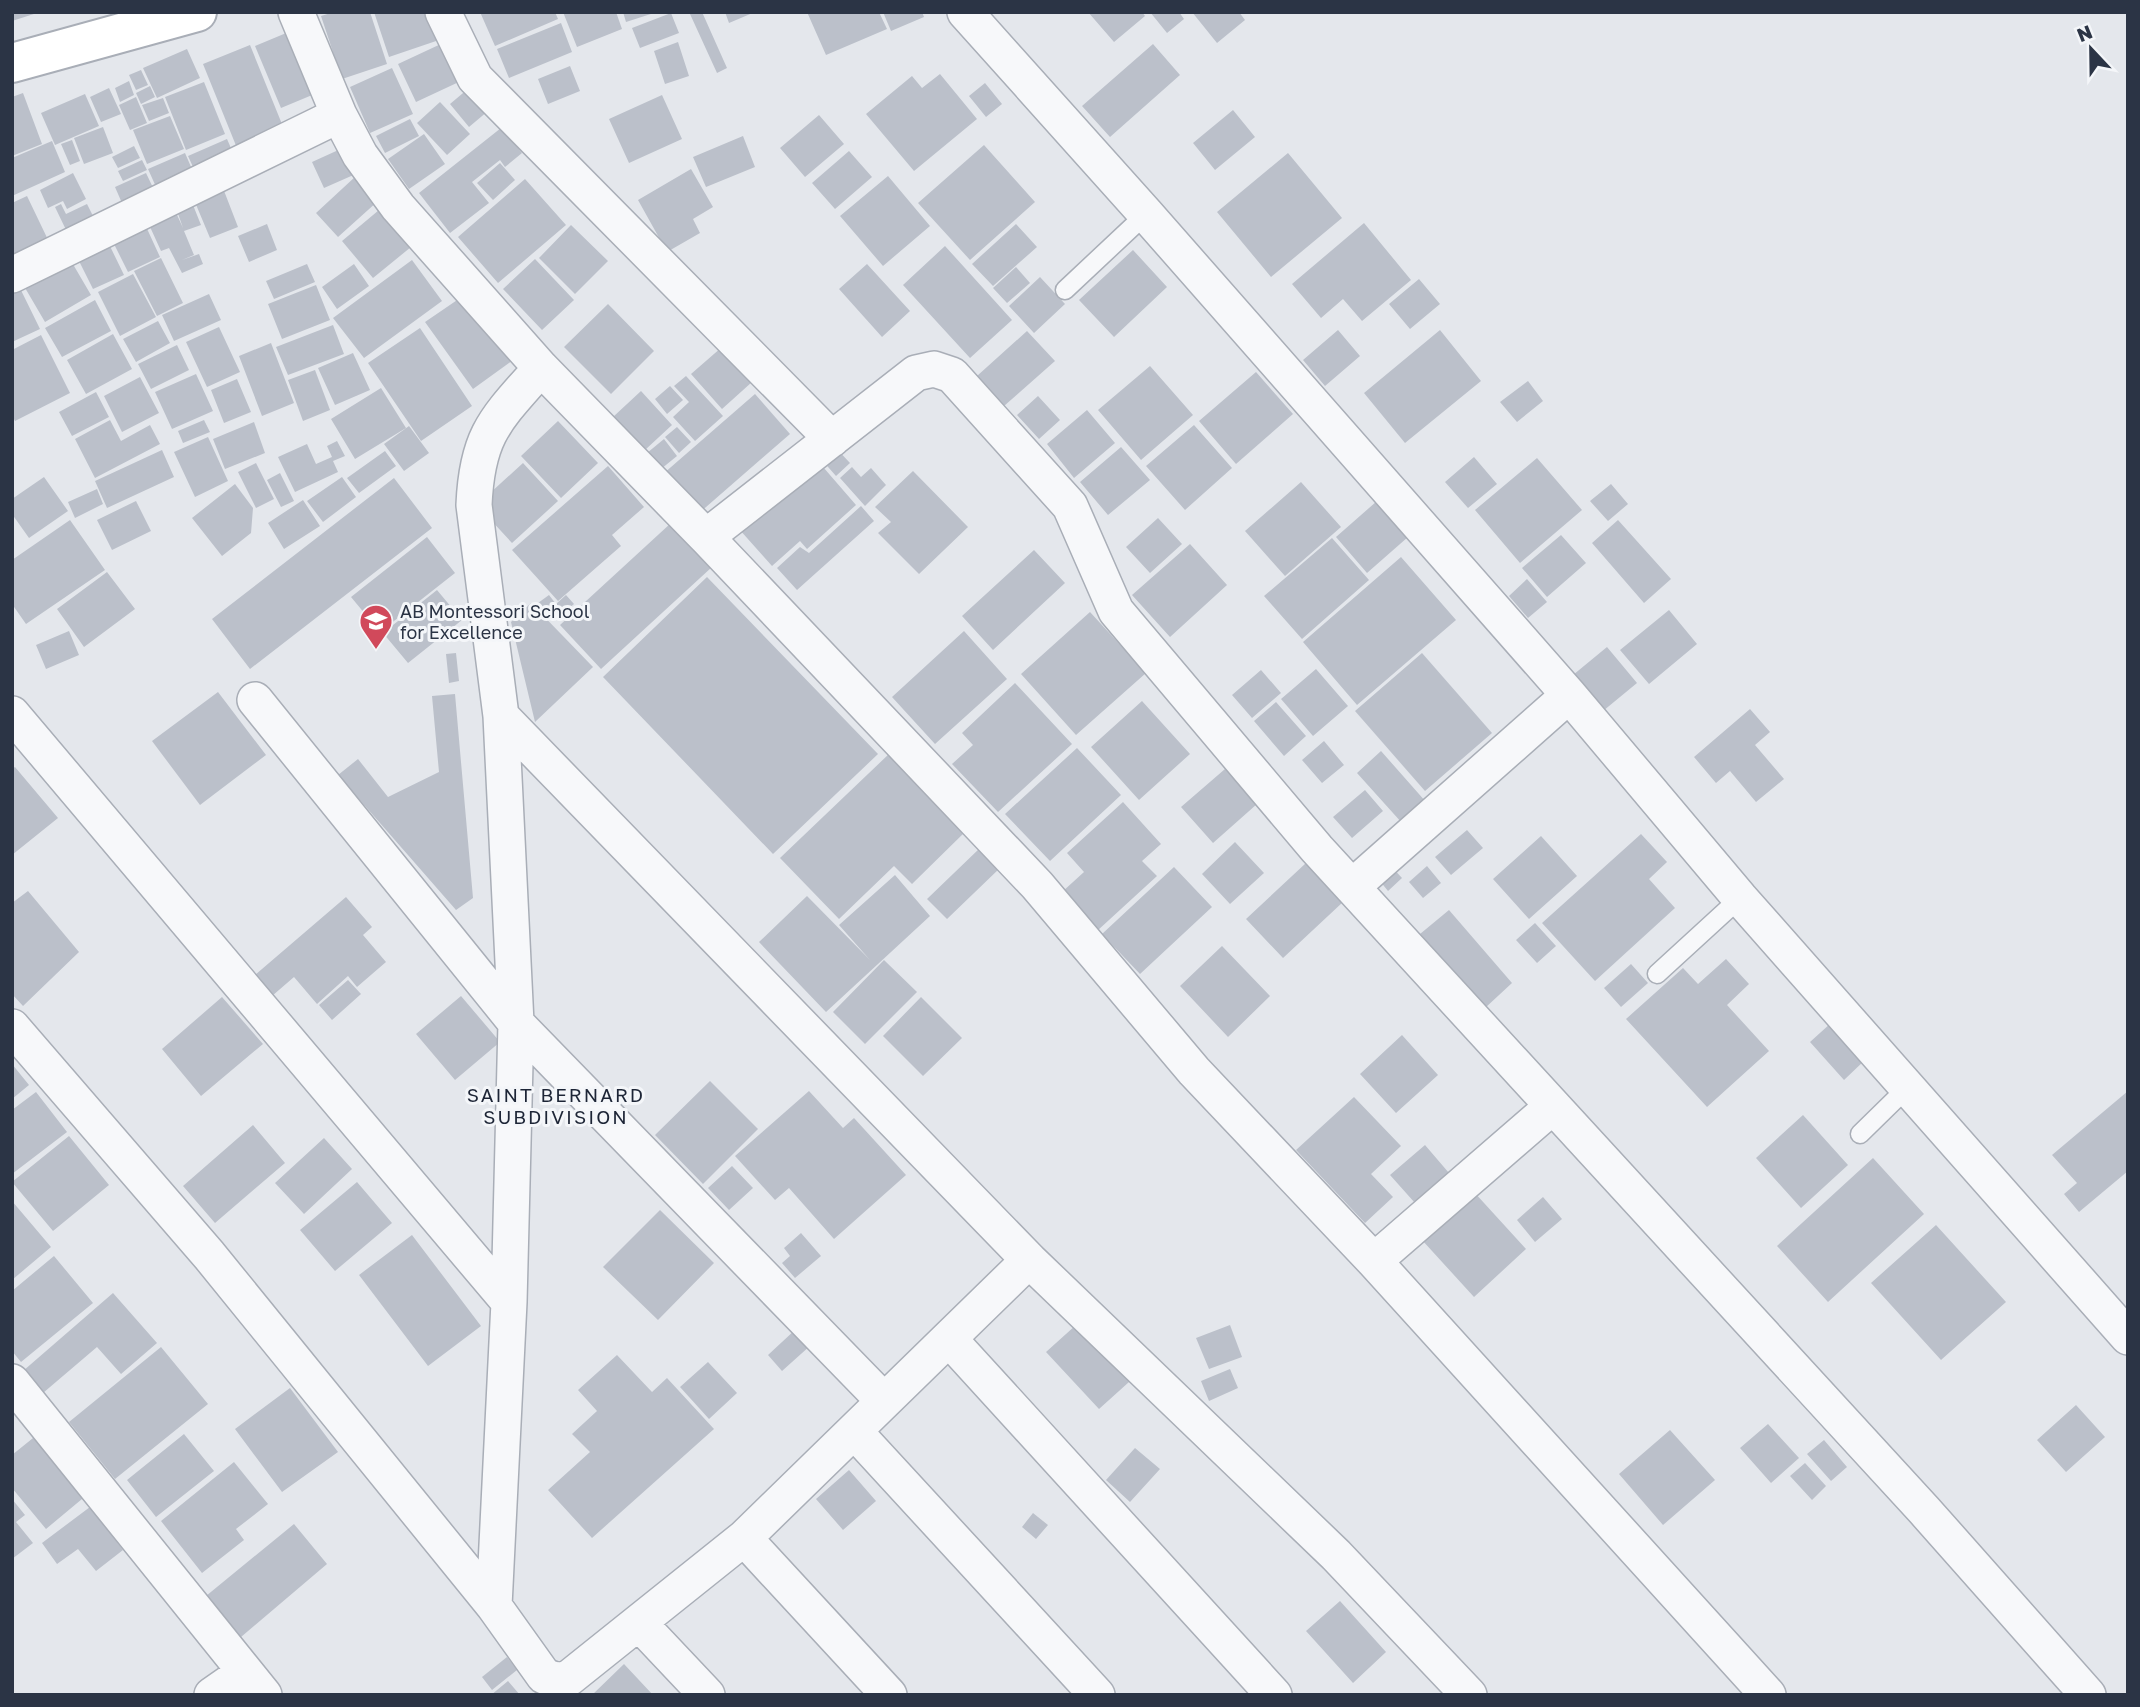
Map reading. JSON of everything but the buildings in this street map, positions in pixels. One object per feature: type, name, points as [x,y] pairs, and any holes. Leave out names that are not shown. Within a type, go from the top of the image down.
[{"type":"main road","points":[[12,63],[197,12]]},
{"type":"street","points":[[296,12],[339,115],[360,155],[398,207],[541,368],[1037,884],[1194,1071],[1374,1261],[1768,1695]]},
{"type":"street","points":[[443,12],[475,78],[832,439]]},
{"type":"street","points":[[965,12],[1569,695],[1740,898],[2128,1337]]},
{"type":"street","points":[[12,275],[339,115]]},
{"type":"street","points":[[494,1606],[509,1302],[516,1023],[501,716],[474,505],[475,470],[485,436],[541,368]]},
{"type":"street","points":[[706,537],[916,373],[934,369],[951,375],[1070,506],[1116,611],[1352,887],[1924,1510],[2088,1695]]},
{"type":"street","points":[[1352,887],[1569,695]]},
{"type":"street","points":[[255,700],[516,1023],[884,1401]]},
{"type":"street","points":[[12,714],[509,1302]]},
{"type":"street","points":[[501,716],[1029,1260],[1336,1555],[1469,1695]]},
{"type":"street","points":[[12,1027],[209,1255],[494,1606],[544,1676],[560,1688],[744,1538],[950,1340],[1029,1260]]},
{"type":"street","points":[[1374,1261],[1553,1106]]},
{"type":"street","points":[[950,1340],[1274,1695]]},
{"type":"street","points":[[12,1382],[255,1683],[212,1695]]},
{"type":"street","points":[[853,1431],[1097,1695]]},
{"type":"street","points":[[744,1538],[889,1695]]},
{"type":"street","points":[[639,1623],[707,1695]]},
{"type":"lane","points":[[1065,290],[1146,214]]},
{"type":"lane","points":[[1657,974],[1740,898]]},
{"type":"lane","points":[[1860,1134],[1908,1087]]},
{"type":"place","name":"AB Montessori School for Excellence","points":[[376,651]]},
{"type":"district","name":"SAINT BERNARD SUBDIVISION","points":[[556,1105]]}]
